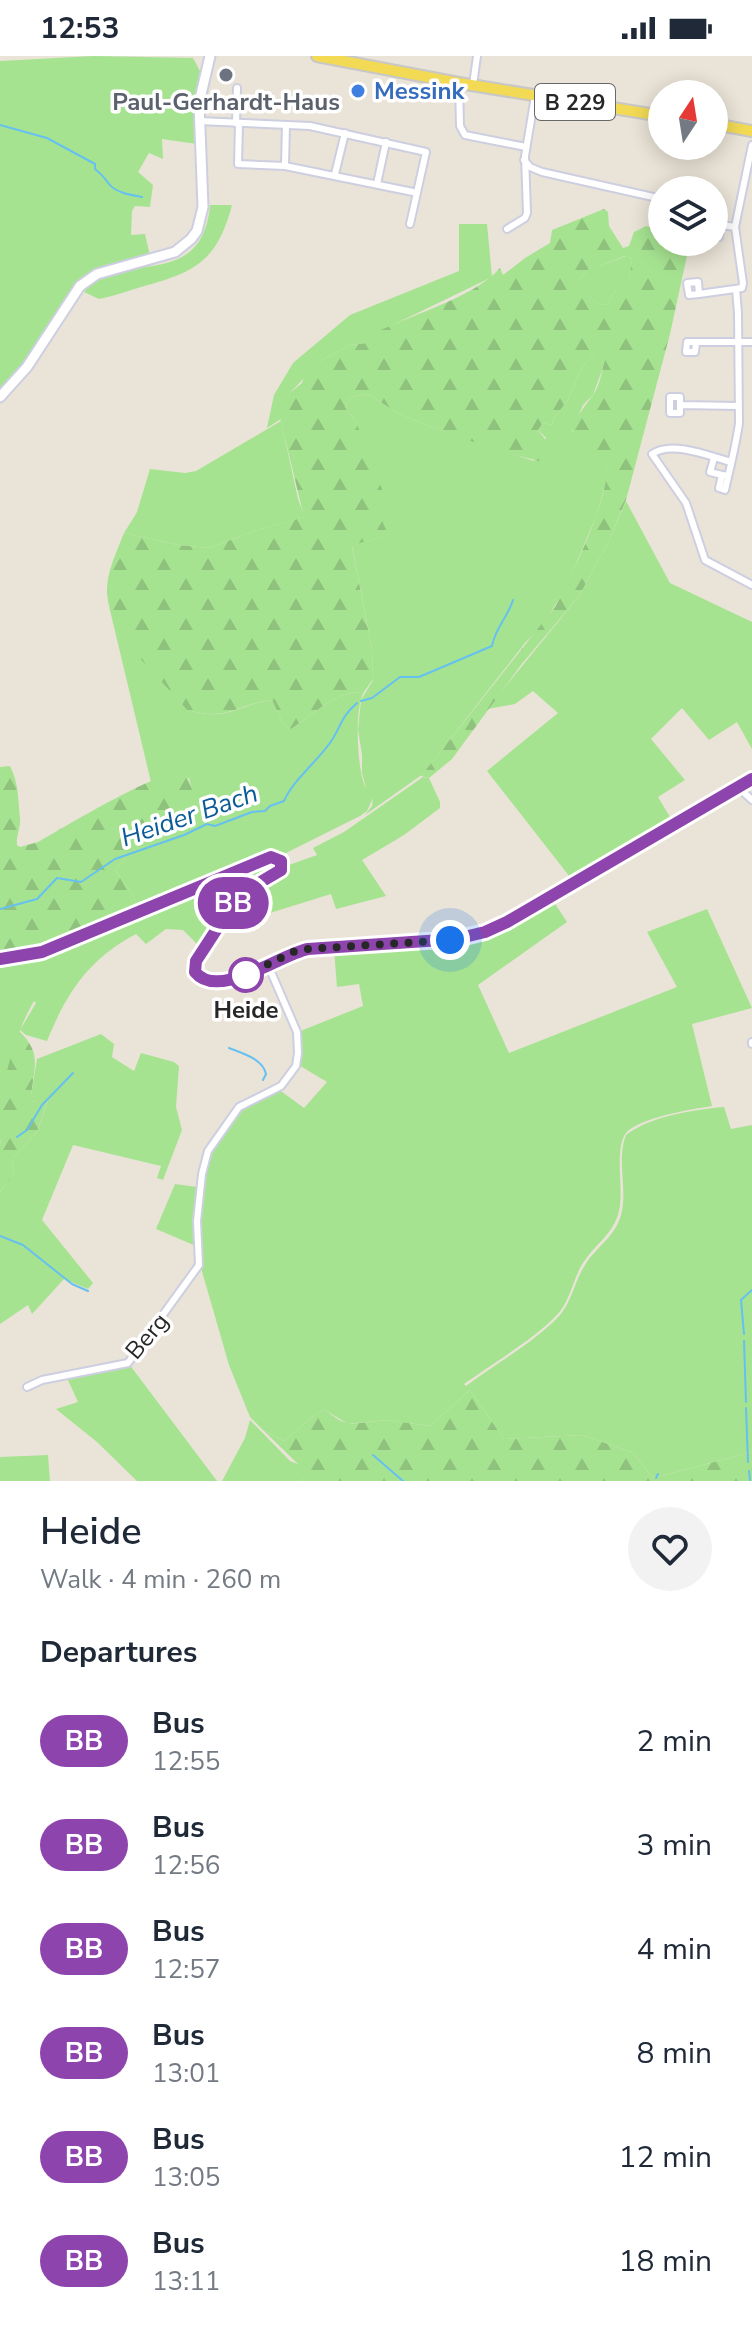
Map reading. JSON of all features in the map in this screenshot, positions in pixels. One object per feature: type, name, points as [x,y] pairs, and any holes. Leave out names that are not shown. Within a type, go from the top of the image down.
[{"type":"main road","points":[[202,56],[207,68]]},
{"type":"main road","points":[[0,397],[46,341],[80,286],[89,278],[175,252],[197,231],[203,207],[200,95],[210,56]]},
{"type":"main road","points":[[207,68],[216,56]]},
{"type":"main road","name":"B 229","points":[[317,56],[648,114]]},
{"type":"main road","points":[[728,127],[752,131]]},
{"type":"main road","points":[[0,959],[42,952],[269,857],[280,860],[282,866],[278,874],[243,891],[230,906],[198,958],[195,967],[197,974],[205,980],[242,977],[293,952],[308,949],[450,940],[493,929],[752,779]]},
{"type":"street","points":[[473,85],[477,56]]},
{"type":"street","points":[[459,83],[460,126],[465,135],[526,147]]},
{"type":"street","points":[[237,88],[238,164],[285,166],[413,192]]},
{"type":"street","points":[[507,229],[525,218],[527,213],[524,160],[535,95]]},
{"type":"street","points":[[199,121],[310,126],[426,152],[410,224]]},
{"type":"street","points":[[285,166],[286,125]]},
{"type":"street","points":[[335,174],[345,133]]},
{"type":"street","points":[[377,184],[386,142]]},
{"type":"street","points":[[699,294],[742,288],[735,227],[752,145]]},
{"type":"street","points":[[524,160],[530,167],[556,176],[648,196]]},
{"type":"street","points":[[728,226],[735,227]]},
{"type":"street","points":[[714,458],[710,472],[725,476],[737,435],[739,342],[736,289]]},
{"type":"street","points":[[696,343],[752,342]]},
{"type":"street","points":[[680,405],[738,406]]},
{"type":"street","points":[[731,462],[684,450],[658,450],[652,454],[686,503],[705,560],[752,585]]},
{"type":"street","points":[[738,787],[752,800]]},
{"type":"street","name":"Berg","points":[[27,1387],[42,1380],[128,1363],[199,1265],[197,1221],[208,1151],[239,1107],[281,1086],[296,1066],[297,1032],[268,965]]},
{"type":"green space","points":[[94,56],[193,58],[200,71],[197,144],[162,139],[163,159],[149,153],[138,172],[153,185],[150,207],[135,206],[131,235],[145,234],[150,256],[96,272],[0,395],[0,61]]},
{"type":"green space","points":[[210,205],[232,205],[219,240],[201,262],[176,276],[99,299],[84,292],[98,279],[116,272],[175,260],[191,250],[204,233]]},
{"type":"green space","points":[[604,209],[608,212],[609,226],[623,248],[629,246],[634,232],[646,226],[648,256],[687,256],[670,334],[626,500],[609,541],[579,596],[521,665],[452,759],[429,778],[421,776],[555,607],[579,558],[603,495],[606,466],[594,462],[577,446],[573,438],[574,424],[596,391],[606,358],[629,314],[580,370],[568,400],[552,425],[543,423],[538,430],[552,448],[549,459],[543,462],[499,451],[434,428],[399,414],[368,394],[351,397],[345,407],[356,422],[390,510],[380,516],[387,532],[352,547],[372,649],[373,679],[364,692],[335,699],[291,729],[284,726],[272,700],[223,713],[187,710],[138,656],[110,609],[108,578],[124,533],[178,545],[209,548],[304,517],[280,418],[291,392],[302,383],[305,374],[320,361],[351,345],[367,343],[367,337],[473,289],[500,268],[503,275],[550,243],[552,230]],"holes":[[[625,256],[632,259],[629,278],[615,291],[607,305],[593,300],[577,281],[592,266]]]},
{"type":"green space","points":[[459,224],[487,224],[492,277],[368,337],[368,343],[351,345],[320,361],[291,392],[281,419],[267,428],[274,395],[293,363],[350,315],[459,271]]},
{"type":"green space","points":[[626,256],[632,259],[629,279],[615,291],[607,305],[593,300],[576,282],[592,266]]},
{"type":"green space","points":[[630,312],[625,328],[606,359],[593,395],[583,405],[572,431],[606,466],[608,475],[597,514],[566,588],[542,626],[525,643],[423,774],[365,815],[372,806],[373,798],[367,811],[360,816],[284,854],[272,852],[139,909],[115,870],[127,857],[125,849],[165,833],[173,811],[193,794],[189,778],[164,777],[151,782],[109,606],[128,642],[188,710],[223,713],[272,700],[284,726],[291,729],[344,695],[364,692],[361,700],[373,680],[372,649],[352,546],[386,532],[381,523],[356,422],[345,407],[351,397],[368,394],[399,414],[534,461],[546,438],[538,430],[543,423],[552,425],[568,400],[580,370]],"holes":[[[358,730],[362,773],[366,788],[360,769]]]},
{"type":"green space","points":[[281,421],[298,499],[305,517],[209,548],[178,545],[124,533],[137,512],[150,469],[185,473],[196,471]]},
{"type":"green space","points":[[626,501],[670,583],[752,622],[752,749],[737,722],[709,740],[682,708],[651,739],[685,780],[658,797],[673,822],[573,881],[487,771],[558,713],[533,691],[515,704],[487,709],[579,596],[609,541]]},
{"type":"green space","points":[[10,766],[18,792],[20,821],[17,845],[20,847],[38,842],[135,788],[173,773],[185,772],[194,794],[173,811],[171,830],[126,849],[127,857],[115,870],[140,910],[42,952],[0,959],[0,767]]},
{"type":"green space","points":[[423,777],[429,778],[440,808],[404,835],[362,860],[386,896],[336,909],[331,894],[257,917],[249,891],[280,876],[289,865],[317,855],[313,848],[344,832]]},
{"type":"green space","points":[[267,861],[276,862],[276,869],[248,885],[199,946],[183,930],[166,929],[146,944],[136,934],[105,954],[81,978],[47,1041],[20,1030],[9,1071],[0,1145],[0,959]],"holes":[[[34,1001],[36,1003],[21,1028],[25,1019]]]},
{"type":"green space","points":[[552,899],[567,922],[478,985],[509,1053],[677,987],[647,932],[707,909],[752,1008],[692,1024],[712,1106],[653,1119],[626,1133],[621,1149],[617,1219],[581,1266],[561,1310],[529,1339],[464,1384],[466,1386],[527,1344],[564,1309],[585,1265],[614,1230],[621,1215],[622,1154],[626,1135],[660,1119],[724,1107],[731,1129],[752,1125],[752,1452],[653,1478],[633,1453],[583,1435],[504,1439],[470,1390],[430,1426],[387,1420],[348,1424],[325,1410],[317,1413],[284,1441],[263,1430],[250,1417],[229,1365],[201,1268],[198,1222],[207,1158],[235,1114],[253,1100],[278,1089],[304,1108],[327,1082],[297,1064],[298,1032],[363,1006],[359,984],[337,987],[334,949],[457,941]]},
{"type":"green space","points":[[18,1030],[32,1047],[34,1055],[31,1102],[48,1099],[37,1132],[12,1159],[14,1174],[0,1192],[5,1078]]},
{"type":"green space","points":[[101,1034],[114,1044],[112,1057],[134,1071],[141,1053],[179,1066],[176,1107],[182,1130],[163,1180],[157,1178],[161,1166],[73,1145],[42,1220],[93,1283],[88,1289],[64,1279],[32,1314],[28,1305],[0,1324],[0,1192],[14,1174],[12,1159],[37,1132],[48,1100],[30,1102],[37,1059]]},
{"type":"green space","points":[[175,1184],[197,1187],[196,1246],[156,1229]]},
{"type":"green space","points":[[129,1364],[217,1481],[137,1481],[97,1442],[56,1409],[78,1402],[67,1378]]},
{"type":"green space","points":[[470,1390],[504,1439],[583,1435],[633,1453],[653,1478],[752,1452],[752,1481],[304,1481],[292,1468],[299,1465],[263,1430],[284,1441],[317,1413],[325,1410],[350,1424],[387,1420],[430,1426]]},
{"type":"green space","points":[[250,1420],[290,1461],[300,1465],[293,1468],[304,1481],[222,1481],[245,1438]]},
{"type":"green space","points":[[48,1455],[50,1481],[0,1481],[0,1457]]},
{"type":"waterway","points":[[0,125],[47,138],[95,164],[95,169],[116,190],[142,197]]},
{"type":"waterway","name":"Heider Bach","points":[[361,701],[372,698],[400,677],[419,677],[492,646],[513,600]]},
{"type":"waterway","name":"Heider Bach","points":[[0,909],[37,899],[57,878],[81,882],[115,859],[207,824],[215,826],[252,812],[265,811],[284,801],[293,785],[327,748],[357,703]]},
{"type":"waterway","points":[[229,1048],[261,1064],[266,1074],[263,1080]]},
{"type":"waterway","points":[[17,1137],[27,1130],[42,1105],[73,1073]]},
{"type":"waterway","points":[[0,1236],[23,1245],[72,1284],[88,1291]]},
{"type":"waterway","points":[[744,1334],[741,1300],[752,1290]]},
{"type":"waterway","points":[[744,1341],[746,1402]]},
{"type":"waterway","points":[[746,1408],[748,1462]]},
{"type":"waterway","points":[[373,1455],[403,1481]]},
{"type":"waterway","points":[[749,1471],[750,1480]]},
{"type":"waterway","points":[[656,1478],[658,1474]]},
{"type":"bus line","name":"BB","points":[[0,959],[42,952],[271,857],[281,861],[281,870],[243,891],[230,906],[196,961],[195,972],[203,979],[218,981],[242,977],[293,952],[308,949],[470,936],[507,922],[752,779]]},
{"type":"place","name":"Paul-Gerhardt-Haus","points":[[226,75]]},
{"type":"place","name":"Messink","points":[[358,91]]},
{"type":"place","name":"Heide","points":[[246,975]]},
{"type":"route","points":[[246,975],[293,952],[308,949],[450,940]]}]
